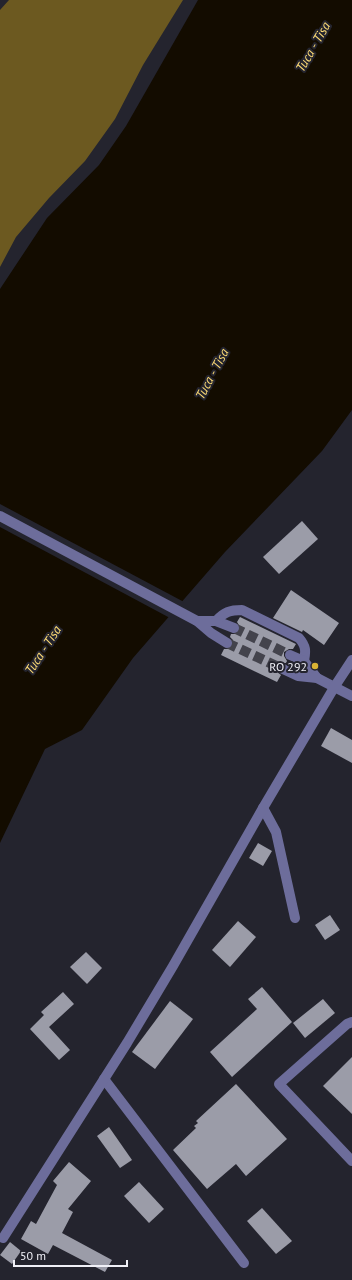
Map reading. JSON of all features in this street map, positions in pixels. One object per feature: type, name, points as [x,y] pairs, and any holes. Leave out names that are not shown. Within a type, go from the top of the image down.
[{"type":"street","points":[[0,516],[183,613],[197,621],[211,633],[227,643]]},
{"type":"street","points":[[216,621],[222,614],[232,610],[242,610],[299,638],[304,644],[306,652],[304,661]]},
{"type":"street","points":[[197,621],[216,621],[234,628]]},
{"type":"street","points":[[290,655],[304,661],[317,678]]},
{"type":"street","points":[[3,1238],[104,1079],[173,966],[263,808],[352,660]]},
{"type":"street","points":[[284,669],[298,676],[317,678],[352,696]]},
{"type":"street","points":[[263,808],[276,832],[295,918]]},
{"type":"street","points":[[352,1022],[347,1024],[279,1084],[352,1160]]},
{"type":"street","points":[[104,1079],[244,1263]]},
{"type":"shaded area","points":[[9,0],[183,0],[143,65],[115,119],[85,161],[49,198],[16,237],[0,267],[0,10]]},
{"type":"water","name":"Тиса - Tisa","points":[[198,0],[352,0],[352,410],[322,451],[225,552],[133,658],[82,730],[45,749],[0,843],[0,289],[47,218],[99,165],[126,126]]},
{"type":"pier","points":[[0,504],[184,602],[170,618],[0,527]]},
{"type":"building","points":[[302,521],[318,539],[279,574],[263,557]]},
{"type":"building","points":[[291,590],[339,623],[324,645],[303,630],[302,632],[273,618]]},
{"type":"building","points":[[240,617],[296,644],[293,649],[289,649],[284,652],[284,656],[287,661],[286,663],[282,663],[277,666],[277,672],[281,675],[277,682],[221,655],[224,649],[230,649],[233,646],[233,640],[230,637],[231,634],[235,634],[240,631],[240,627],[237,622]]},
{"type":"building","points":[[331,728],[352,740],[352,763],[321,746]]},
{"type":"building","points":[[258,843],[272,851],[263,866],[249,858]]},
{"type":"building","points":[[330,915],[340,930],[325,940],[315,925]]},
{"type":"building","points":[[238,921],[256,937],[230,967],[212,950]]},
{"type":"building","points":[[86,952],[102,968],[87,984],[70,967]]},
{"type":"building","points":[[262,987],[292,1022],[232,1077],[210,1052],[257,1009],[248,999]]},
{"type":"building","points":[[63,992],[74,1004],[49,1027],[70,1050],[59,1060],[30,1029],[44,1015],[41,1012]]},
{"type":"building","points":[[323,999],[335,1013],[305,1038],[293,1023]]},
{"type":"building","points":[[170,1001],[193,1019],[155,1069],[132,1052]]},
{"type":"building","points":[[352,1057],[352,1114],[323,1086]]},
{"type":"building","points":[[236,1084],[287,1139],[246,1176],[236,1164],[207,1189],[173,1150],[196,1128],[194,1126],[198,1123],[196,1121]]},
{"type":"building","points":[[109,1127],[132,1160],[120,1168],[97,1136]]},
{"type":"building","points":[[69,1162],[91,1181],[68,1209],[73,1212],[62,1233],[112,1260],[105,1272],[53,1245],[48,1254],[21,1239],[31,1221],[36,1224],[57,1185],[53,1181]]},
{"type":"building","points":[[139,1182],[164,1209],[149,1223],[124,1196]]},
{"type":"building","points":[[262,1208],[292,1241],[276,1254],[247,1221]]},
{"type":"building","points":[[10,1242],[21,1251],[12,1264],[0,1255]]},
{"type":"tunnel","points":[[234,628],[290,655]]},
{"type":"tunnel","points":[[227,643],[283,669]]},
{"type":"place","name":"RO 292","points":[[315,666]]}]
